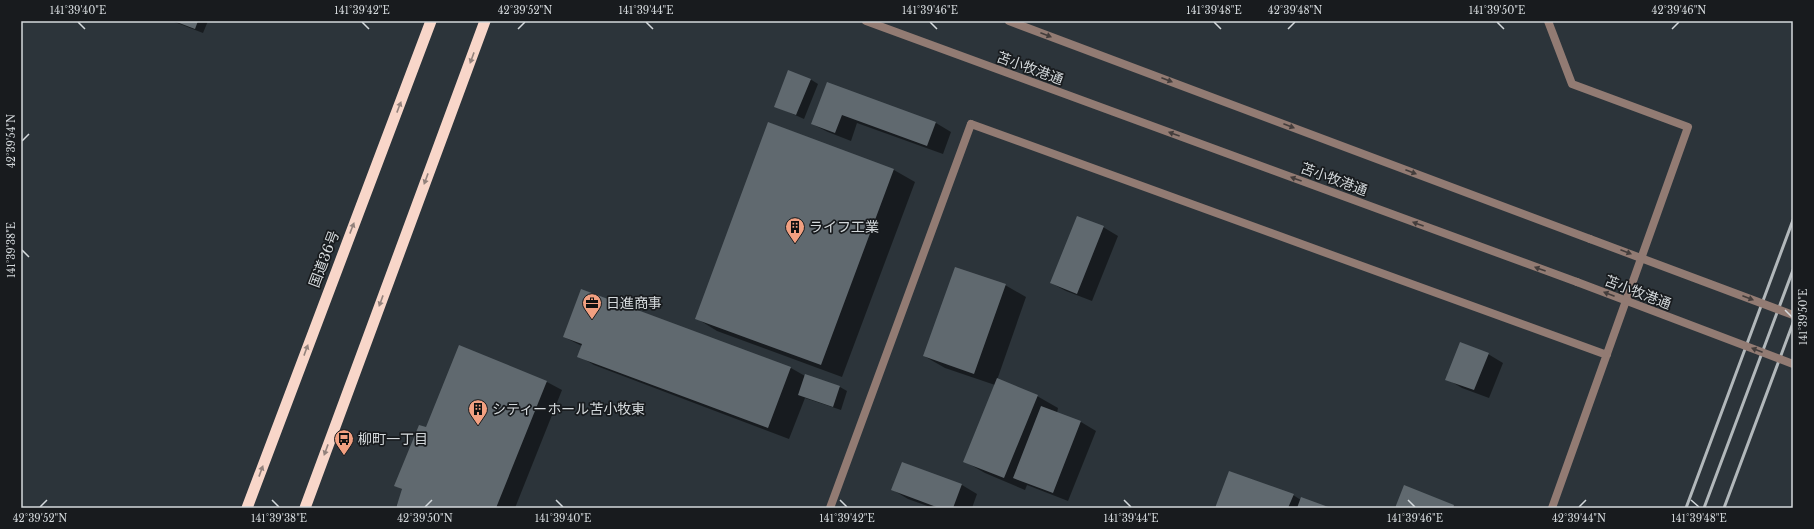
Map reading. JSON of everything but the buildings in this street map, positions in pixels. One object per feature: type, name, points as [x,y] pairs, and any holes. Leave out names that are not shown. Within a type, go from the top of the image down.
[{"type":"highway","name":"国道36号","points":[[247,508],[432,21]]},
{"type":"highway","points":[[305,508],[485,21]]},
{"type":"street","name":"苫小牧港通","points":[[866,21],[1577,282],[1793,364]]},
{"type":"street","points":[[1009,21],[1793,315]]},
{"type":"street","points":[[1548,21],[1572,84],[1688,127],[1552,508]]},
{"type":"street","points":[[830,508],[971,124],[1606,355]]},
{"type":"railway","points":[[1686,508],[1793,220]]},
{"type":"railway","points":[[1704,508],[1793,270]]},
{"type":"railway","points":[[1724,508],[1793,323]]},
{"type":"place","name":"ライフ工業","points":[[795,244]]},
{"type":"place","name":"日進商事","points":[[592,320]]},
{"type":"place","name":"シティーホール苫小牧東","points":[[478,426]]},
{"type":"place","name":"柳町一丁目","points":[[344,456]]}]
